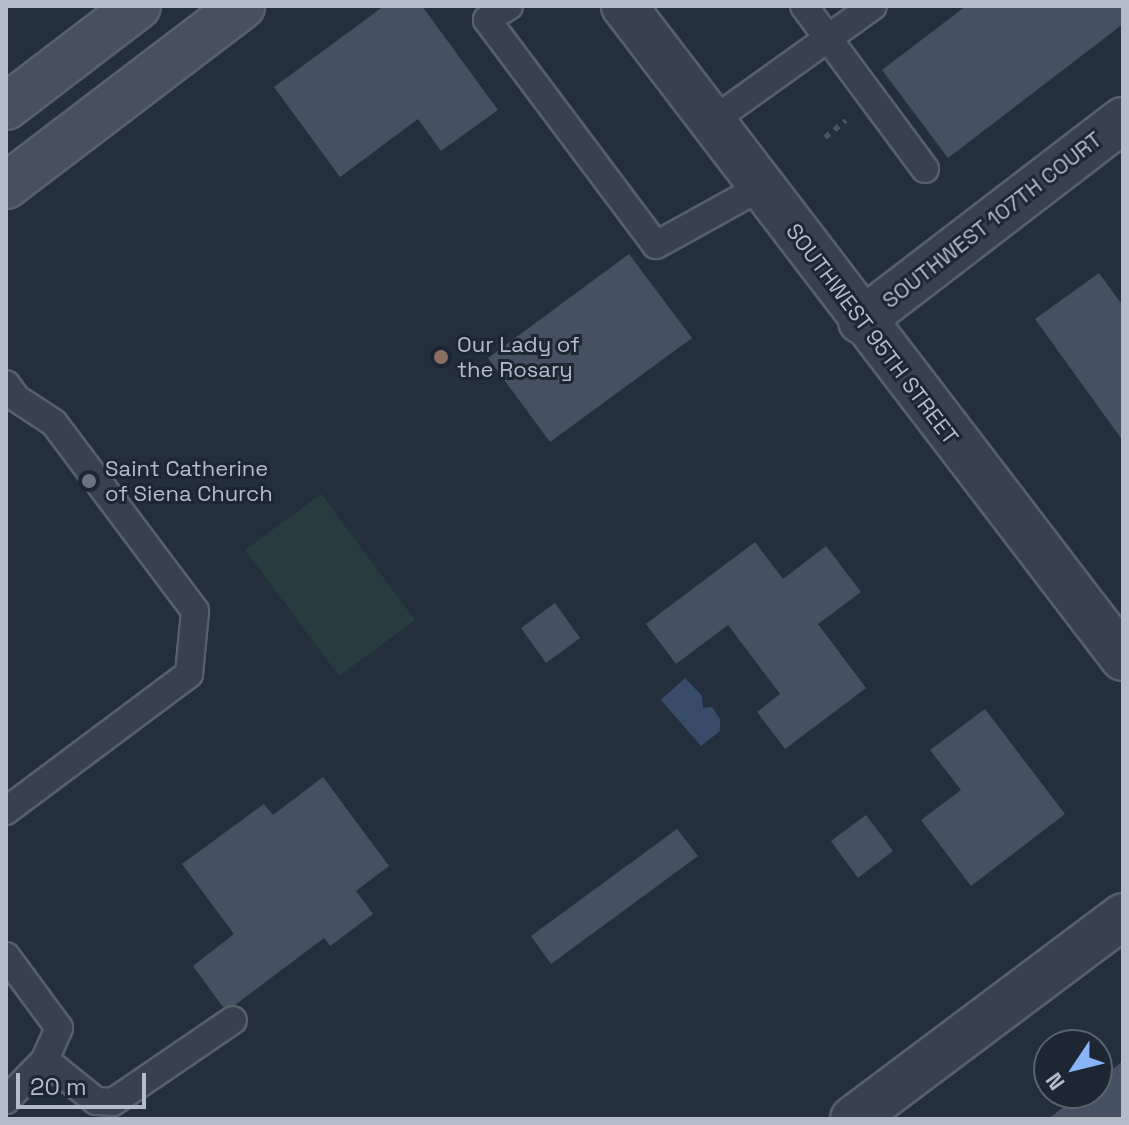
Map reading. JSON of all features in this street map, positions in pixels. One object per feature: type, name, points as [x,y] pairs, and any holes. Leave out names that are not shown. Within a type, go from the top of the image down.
[{"type":"main road","points":[[6,107],[138,6]]},
{"type":"main road","points":[[6,186],[242,6]]},
{"type":"street","name":"SOUTHWEST 95TH STREET","points":[[624,6],[861,321],[1123,658]]},
{"type":"street","name":"SOUTHWEST 107TH COURT","points":[[861,321],[1123,120]]},
{"type":"street","points":[[853,1119],[1123,916]]},
{"type":"lane","points":[[509,6],[487,20],[656,245],[761,187]]},
{"type":"lane","points":[[804,6],[925,169]]},
{"type":"lane","points":[[711,122],[873,6]]},
{"type":"lane","points":[[6,384],[16,398],[54,423],[195,611],[189,674],[6,811]]},
{"type":"lane","points":[[6,956],[59,1028],[45,1060],[6,1100]]},
{"type":"lane","points":[[45,1060],[96,1101],[113,1102],[233,1020]]},
{"type":"path","points":[[825,137],[856,113]]},
{"type":"green space","points":[[321,494],[415,620],[339,676],[245,550]]},
{"type":"water","points":[[685,678],[702,696],[703,708],[712,707],[720,719],[720,731],[701,746],[661,700]]},
{"type":"building","points":[[384,6],[422,6],[498,110],[441,151],[418,119],[340,177],[274,87]]},
{"type":"building","points":[[966,6],[1123,6],[1123,24],[948,158],[882,70]]},
{"type":"building","points":[[629,254],[692,338],[550,442],[488,358]]},
{"type":"building","points":[[1099,273],[1123,306],[1123,441],[1035,319]]},
{"type":"building","points":[[755,542],[783,579],[826,546],[861,592],[818,624],[866,688],[785,749],[757,712],[780,694],[728,625],[676,664],[646,624]]},
{"type":"building","points":[[555,603],[580,638],[546,663],[521,628]]},
{"type":"building","points":[[985,709],[1065,814],[971,886],[921,820],[961,790],[930,750]]},
{"type":"building","points":[[323,777],[389,866],[356,891],[373,914],[330,946],[324,938],[235,1005],[223,1007],[193,966],[234,934],[182,864],[264,804],[273,815]]},
{"type":"building","points":[[866,815],[893,851],[858,878],[831,841]]},
{"type":"building","points":[[677,829],[698,856],[551,964],[531,936]]},
{"type":"building","points":[[1123,1061],[1123,1119],[1048,1119],[1061,1109],[1113,1109],[1113,1069]]},
{"type":"place","name":"Our Lady of the Rosary","points":[[441,357]]},
{"type":"place","name":"Saint Catherine of Siena Church","points":[[89,481]]}]
